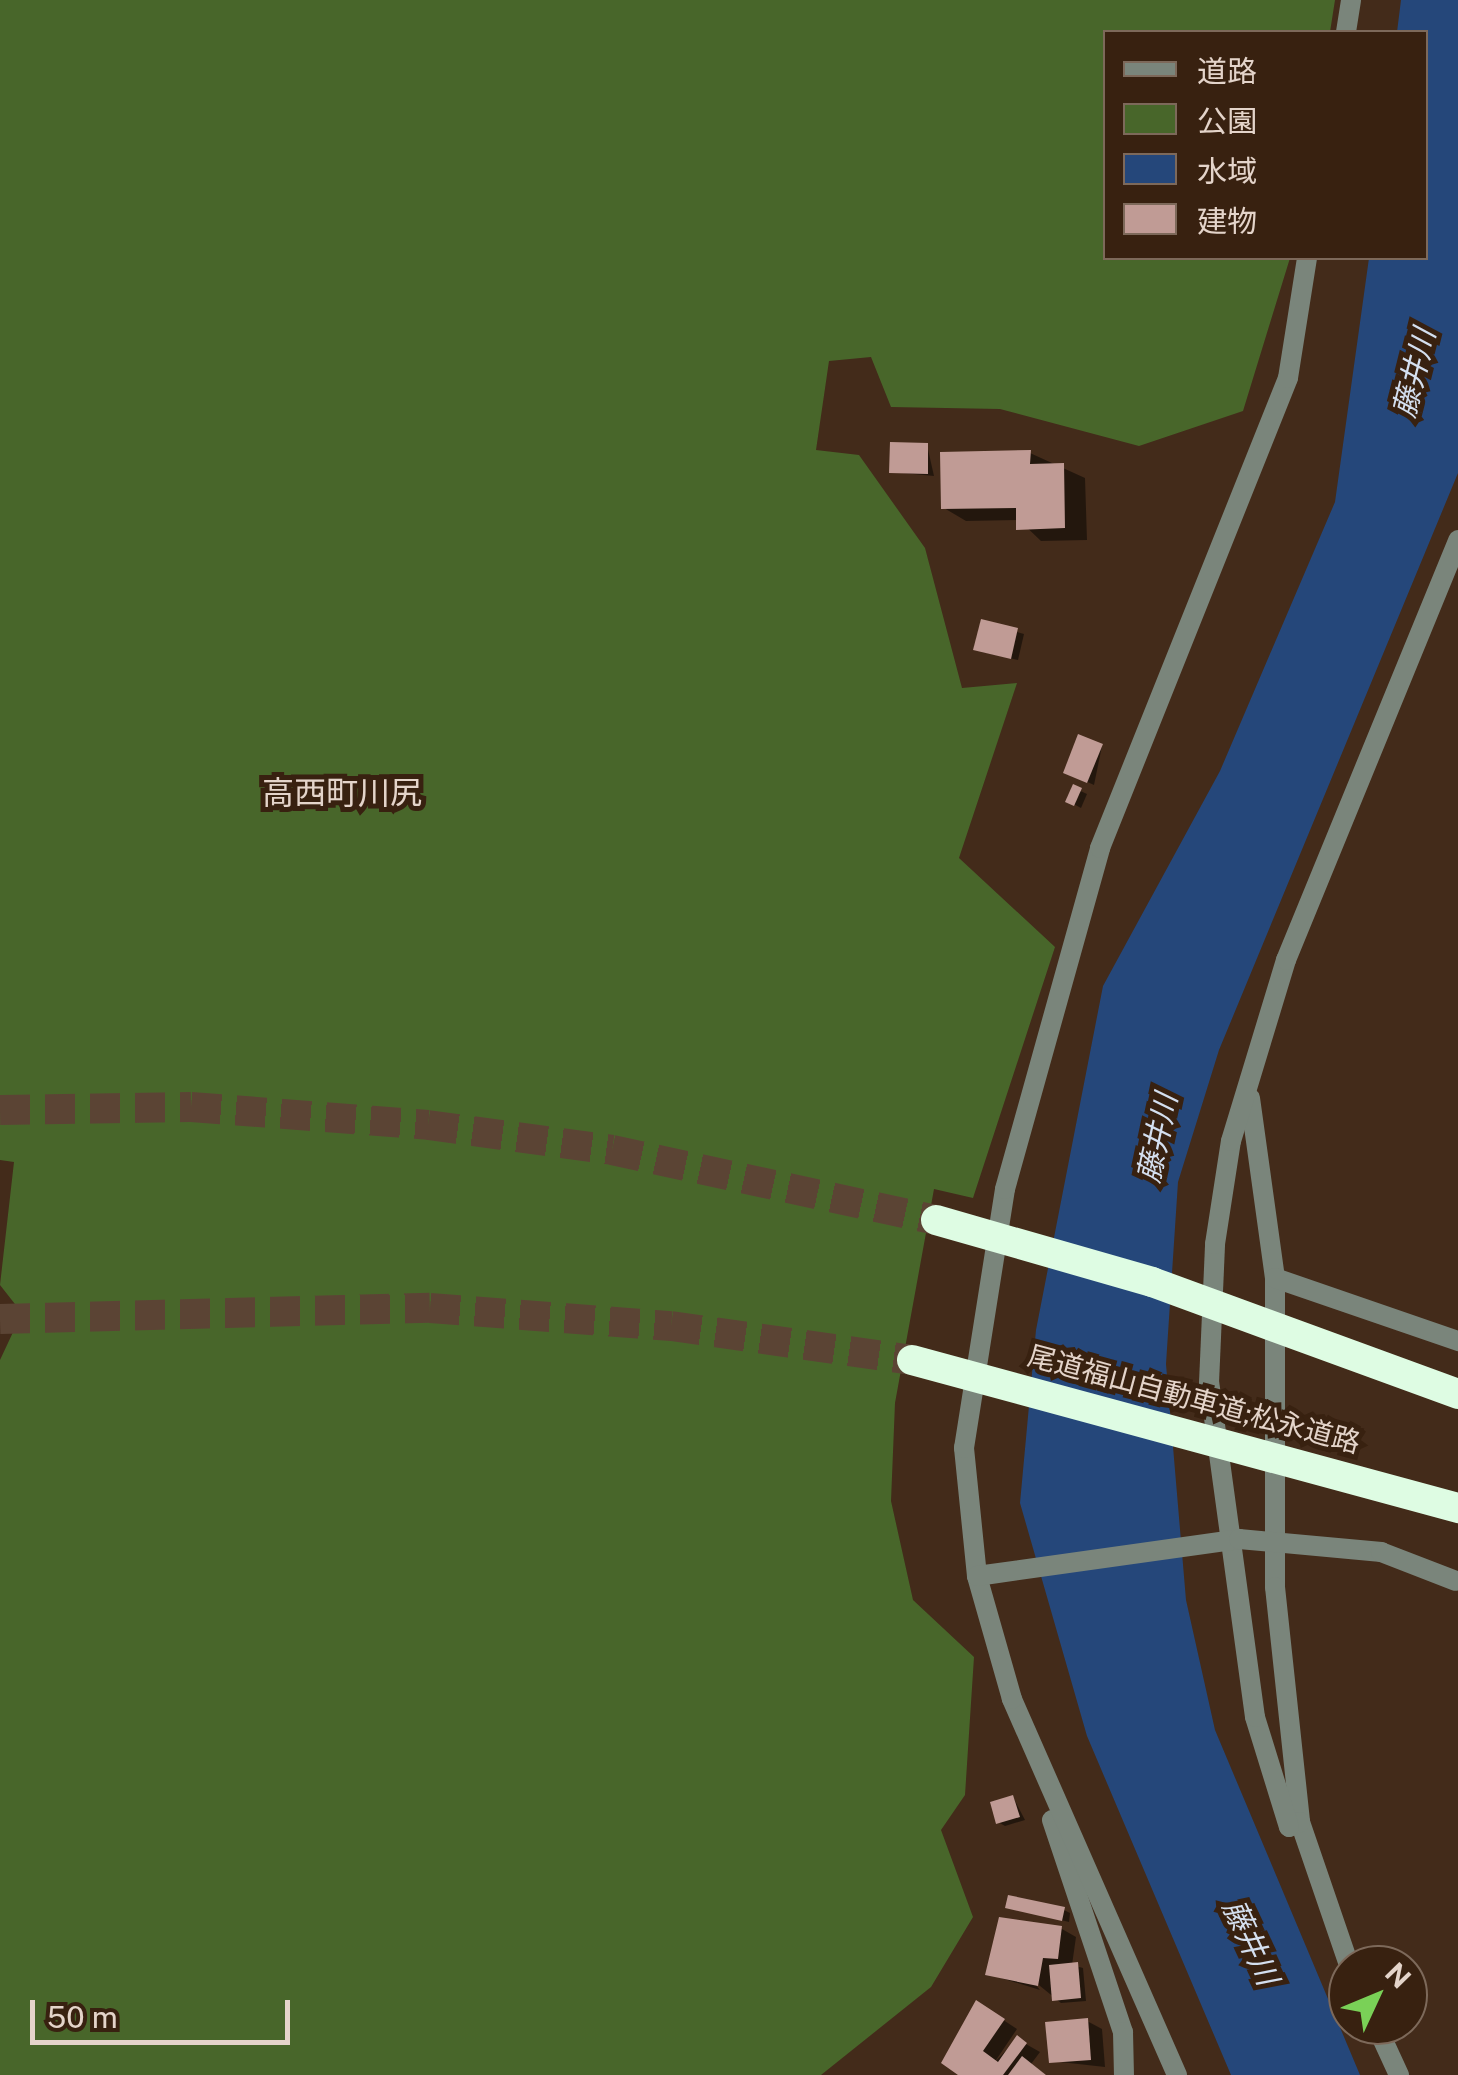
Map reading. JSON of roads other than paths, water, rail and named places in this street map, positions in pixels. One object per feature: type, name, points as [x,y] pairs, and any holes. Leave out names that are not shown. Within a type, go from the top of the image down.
[{"type":"highway","points":[[936,1220],[1152,1282],[1458,1394]]},
{"type":"highway","name":"尾道福山自動車道;松永道路","points":[[912,1360],[1078,1399],[1458,1508]]},
{"type":"highway","points":[[1078,1399],[1458,1527]]},
{"type":"street","points":[[1346,30],[1351,0]]},
{"type":"street","points":[[1124,2075],[1123,2032],[1012,1699],[977,1576],[964,1448],[1005,1189],[1100,848],[1288,378],[1308,260]]},
{"type":"street","points":[[1300,1822],[1290,1827],[1254,1717],[1209,1383],[1215,1244],[1231,1142],[1249,1096],[1286,960],[1458,540]]},
{"type":"street","points":[[1249,1096],[1275,1278],[1274,1586],[1300,1822],[1342,1945]]},
{"type":"street","points":[[1275,1278],[1458,1341]]},
{"type":"street","points":[[977,1576],[1238,1539],[1381,1552],[1456,1581]]},
{"type":"street","points":[[1012,1699],[1177,2075]]},
{"type":"street","points":[[1385,2045],[1399,2075]]},
{"type":"water","name":"藤井川","points":[[1401,0],[1458,0],[1458,473],[1219,1050],[1178,1182],[1166,1364],[1186,1600],[1215,1730],[1328,1999],[1328,2045],[1347,2045],[1360,2075],[1231,2075],[1087,1736],[1020,1503],[1036,1330],[1103,986],[1220,771],[1335,502],[1369,260],[1428,260],[1428,30],[1397,30]]},
{"type":"tunnel","points":[[0,1110],[191,1107],[428,1125],[612,1150],[936,1220]]},
{"type":"tunnel","points":[[0,1319],[430,1308],[671,1326],[912,1360]]},
{"type":"district","name":"高西町川尻","points":[[342,793]]}]
